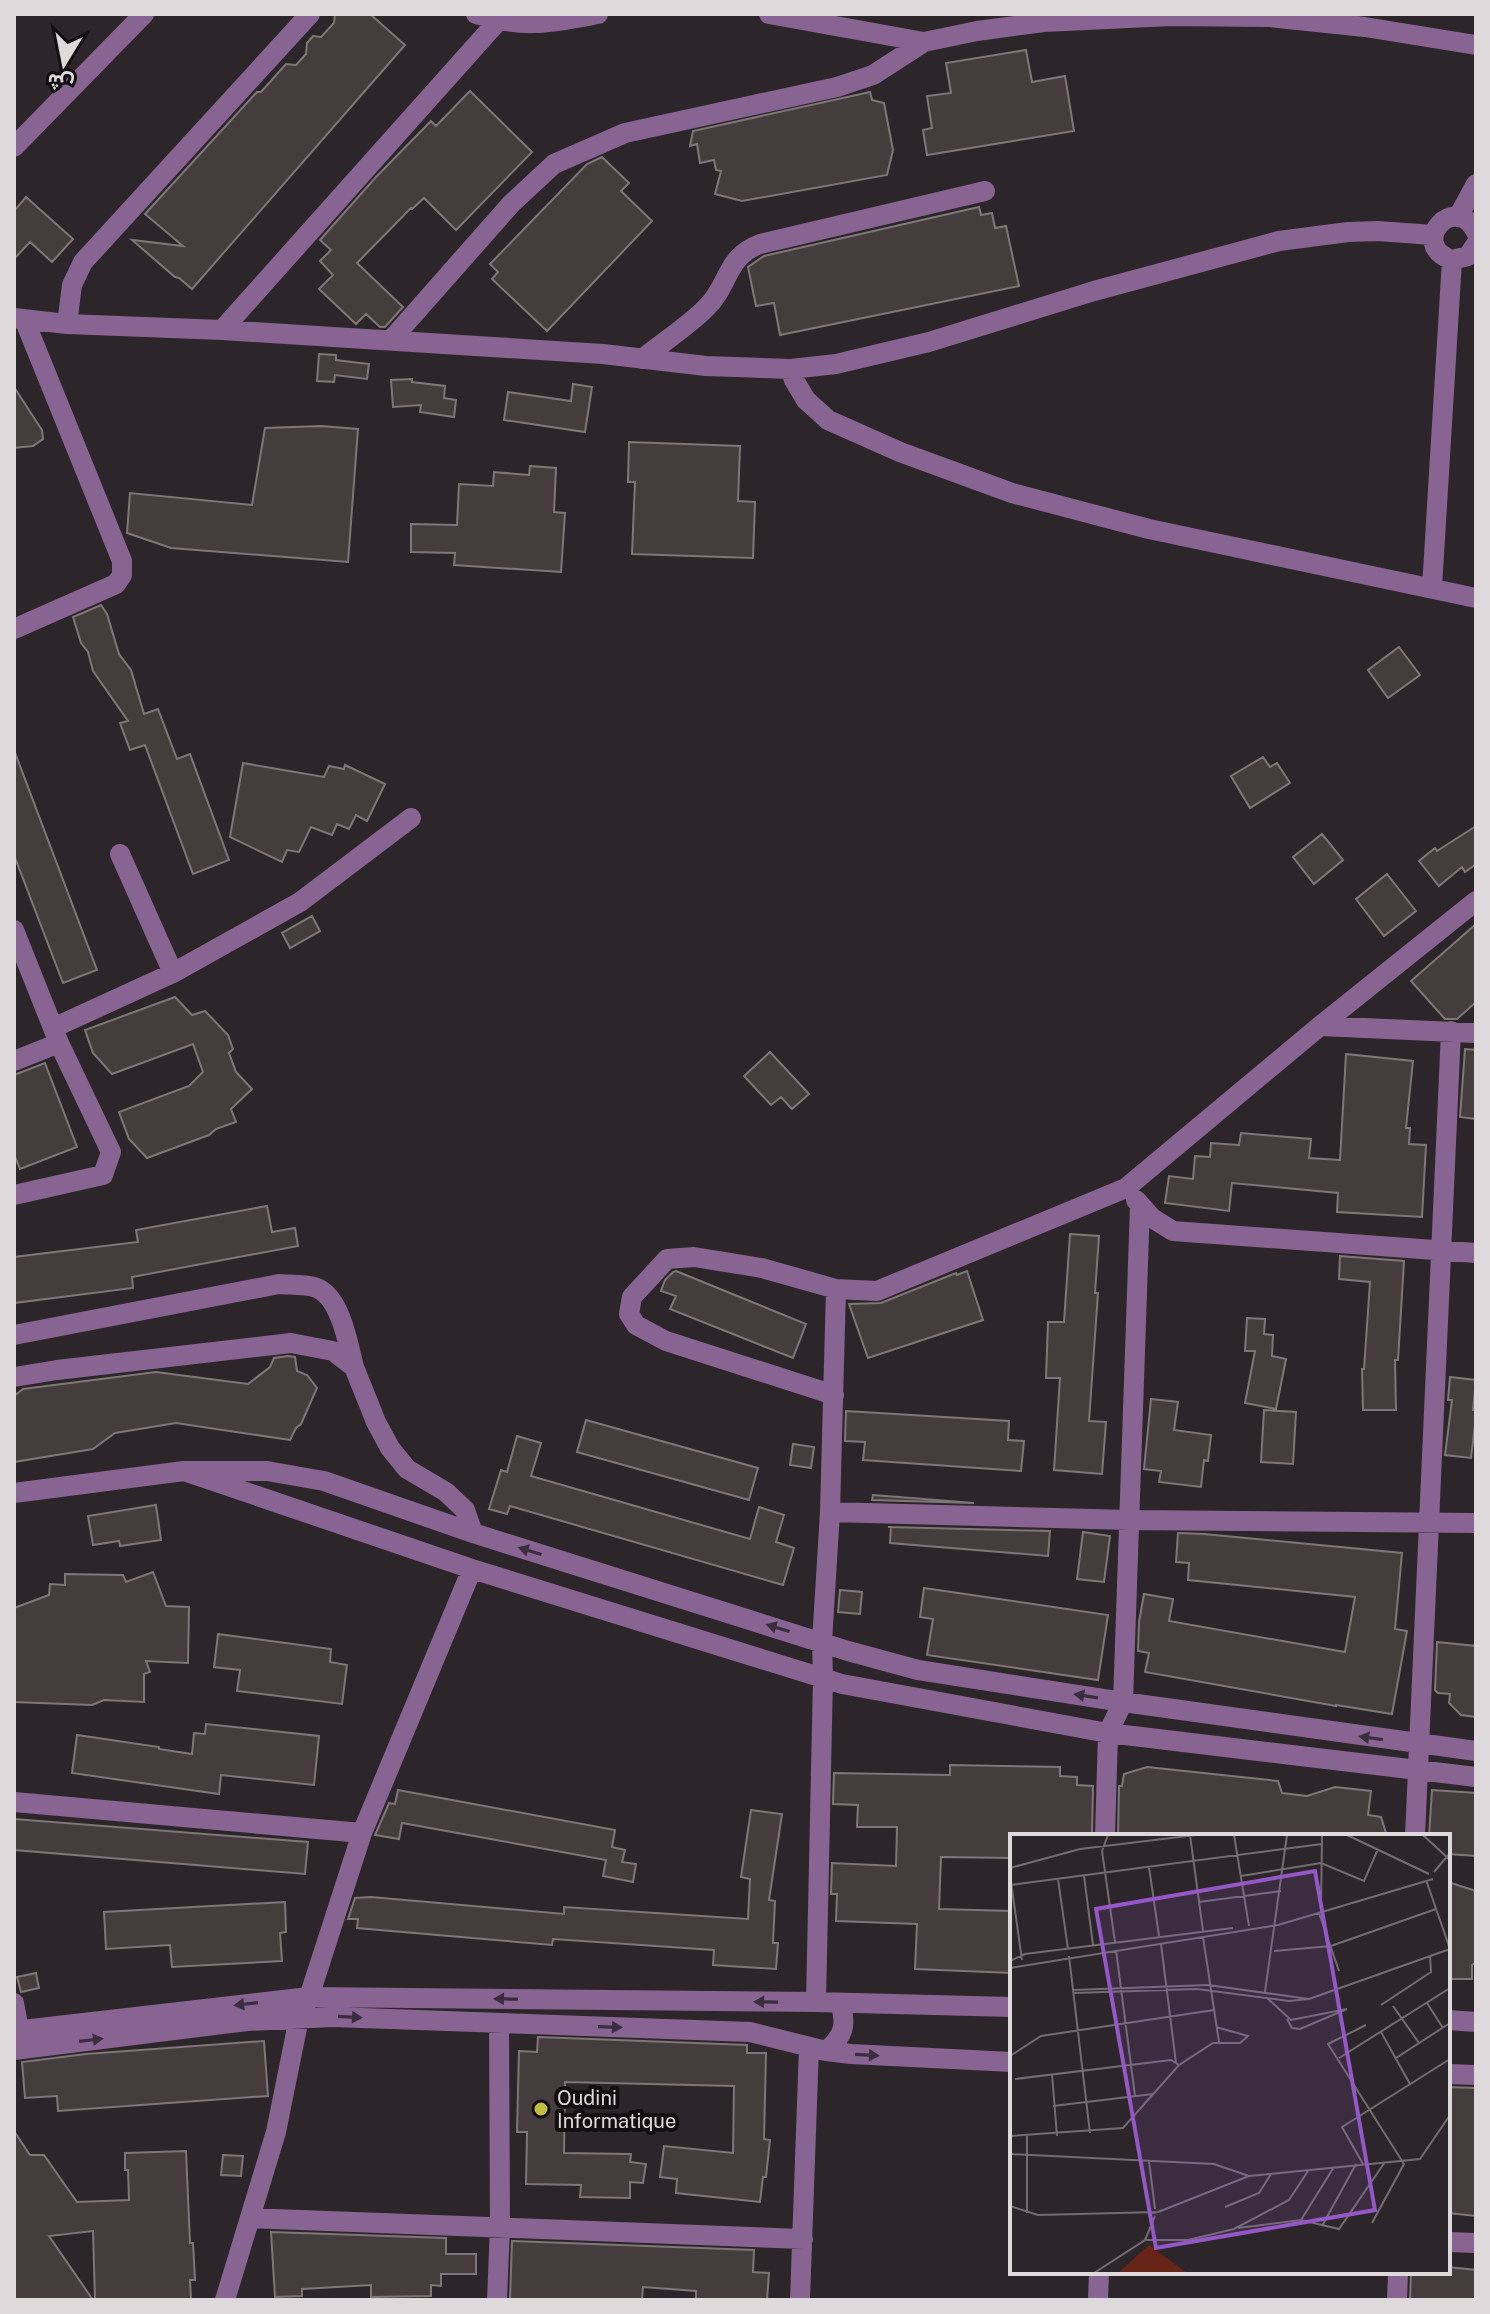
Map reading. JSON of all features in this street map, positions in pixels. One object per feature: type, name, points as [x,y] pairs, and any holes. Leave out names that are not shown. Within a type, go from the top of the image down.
[{"type":"street","points":[[14,147],[144,14]]},
{"type":"street","points":[[67,324],[72,285],[83,262],[310,14]]},
{"type":"street","points":[[476,14],[525,25],[598,14]]},
{"type":"street","points":[[769,14],[924,42]]},
{"type":"street","points":[[391,340],[511,204],[554,164],[625,133],[837,87],[873,75],[924,42],[1044,22],[1171,16],[1269,17],[1365,27],[1476,45]]},
{"type":"street","points":[[222,330],[498,21]]},
{"type":"street","points":[[1458,217],[1476,184]]},
{"type":"street","points":[[642,359],[693,321],[709,305],[746,249],[985,191]]},
{"type":"street","points":[[1476,232],[1466,219],[1450,217],[1442,221],[1433,235],[1437,251],[1452,260],[1468,256],[1476,244]]},
{"type":"street","points":[[19,318],[67,324],[391,340],[603,354],[706,366],[791,369],[836,364],[929,342],[1094,291],[1279,241],[1348,232],[1433,235]]},
{"type":"street","points":[[1432,588],[1452,260]]},
{"type":"street","points":[[14,629],[116,584],[122,575],[122,561],[19,318]]},
{"type":"street","points":[[791,369],[806,400],[828,420],[900,452],[1012,493],[1149,529],[1476,598]]},
{"type":"street","points":[[14,1061],[300,902],[411,818]]},
{"type":"street","points":[[120,854],[173,973]]},
{"type":"street","points":[[834,1395],[666,1341],[636,1325],[629,1314],[632,1297],[667,1259],[694,1257],[762,1268],[836,1289],[877,1291],[1126,1188],[1476,901]]},
{"type":"street","points":[[14,930],[56,1036],[111,1152],[103,1175],[14,1195]]},
{"type":"street","points":[[1320,1026],[1476,1033]]},
{"type":"street","points":[[1415,1834],[1451,1031]]},
{"type":"street","points":[[1126,1188],[1152,1218],[1173,1231],[1476,1253]]},
{"type":"street","points":[[1105,1834],[1108,1733],[1123,1702],[1140,1205]]},
{"type":"street","points":[[14,1335],[279,1284],[317,1288],[332,1300],[345,1328],[354,1367],[390,1448],[407,1469],[446,1492],[465,1510],[473,1533]]},
{"type":"street","points":[[800,2300],[810,2047],[794,2021],[810,2002],[836,1289]]},
{"type":"street","points":[[14,1377],[291,1343],[333,1351],[354,1367]]},
{"type":"street","points":[[184,1471],[472,1569],[823,1678],[1108,1733],[1476,1777]]},
{"type":"street","points":[[14,1493],[184,1471],[267,1471],[324,1481],[473,1533],[918,1670],[1476,1751]]},
{"type":"street","points":[[830,1512],[1130,1520],[1476,1523]]},
{"type":"street","points":[[225,2300],[276,2132],[299,2018],[309,1997],[362,1833],[472,1569]]},
{"type":"street","points":[[14,1802],[362,1833]]},
{"type":"street","points":[[16,2037],[309,1997],[1010,2007]]},
{"type":"street","points":[[14,2003],[16,2037]]},
{"type":"street","points":[[810,2047],[837,2042],[843,2030],[844,2016],[840,2003]]},
{"type":"street","points":[[16,2037],[333,2017],[750,2032],[851,2054],[1010,2062]]},
{"type":"street","points":[[1450,2020],[1476,2022]]},
{"type":"street","points":[[497,2300],[500,2226],[499,2024]]},
{"type":"street","points":[[1450,2074],[1476,2075]]},
{"type":"street","points":[[250,2218],[803,2239]]},
{"type":"street","points":[[1450,2242],[1476,2243]]},
{"type":"street","points":[[1098,2300],[1099,2274]]},
{"type":"street","points":[[1397,2300],[1398,2274]]},
{"type":"building","points":[[335,14],[370,14],[405,45],[192,289],[132,240],[183,246],[145,214],[257,92],[261,92],[286,64],[296,65],[306,54],[307,43],[313,36],[321,37],[334,23]]},
{"type":"building","points":[[1026,50],[1032,82],[1065,76],[1074,131],[927,155],[923,130],[932,128],[927,96],[951,93],[946,63]]},
{"type":"building","points":[[470,91],[532,152],[456,230],[424,198],[411,208],[357,263],[403,307],[385,327],[380,327],[366,314],[356,324],[319,289],[333,275],[320,261],[331,250],[320,240],[431,121],[436,126]]},
{"type":"building","points":[[870,92],[872,100],[884,103],[893,150],[887,175],[742,201],[715,194],[721,171],[716,170],[714,160],[700,163],[697,144],[690,146],[693,131]]},
{"type":"building","points":[[602,157],[629,183],[621,191],[652,221],[547,331],[492,279],[498,272],[490,264],[587,164]]},
{"type":"building","points":[[26,197],[73,239],[52,262],[30,242],[14,259],[14,211]]},
{"type":"building","points":[[979,207],[981,215],[992,213],[995,228],[1006,226],[1019,286],[780,335],[774,303],[756,306],[748,267],[764,256]]},
{"type":"building","points":[[319,354],[336,355],[336,360],[369,364],[367,379],[335,375],[334,382],[317,381]]},
{"type":"building","points":[[412,379],[412,382],[445,386],[444,398],[456,400],[454,417],[420,412],[421,405],[393,407],[391,380]]},
{"type":"building","points":[[573,384],[592,387],[585,432],[504,420],[508,392],[571,401]]},
{"type":"building","points":[[14,387],[42,430],[43,439],[33,446],[14,448]]},
{"type":"building","points":[[321,426],[358,429],[348,562],[171,548],[127,533],[130,493],[252,505],[265,428]]},
{"type":"building","points":[[629,442],[740,446],[738,501],[755,502],[753,558],[632,554],[635,482],[628,482]]},
{"type":"building","points":[[530,466],[556,468],[554,512],[565,513],[561,572],[454,565],[455,553],[411,552],[411,524],[457,525],[459,484],[493,486],[494,472],[529,475]]},
{"type":"building","points":[[101,605],[107,614],[119,654],[131,670],[144,714],[158,709],[177,759],[190,754],[229,860],[193,874],[145,745],[130,750],[120,723],[128,721],[93,671],[73,617]]},
{"type":"building","points":[[1399,647],[1420,675],[1388,698],[1368,670]]},
{"type":"building","points":[[14,750],[97,970],[63,983],[14,855]]},
{"type":"building","points":[[1263,757],[1270,767],[1277,763],[1290,783],[1250,808],[1231,776]]},
{"type":"building","points":[[243,763],[324,777],[329,766],[344,769],[345,765],[385,784],[367,821],[356,815],[349,829],[337,824],[332,835],[311,827],[299,852],[287,850],[282,862],[230,837]]},
{"type":"building","points":[[1476,826],[1476,864],[1465,872],[1462,867],[1439,886],[1419,861],[1435,848],[1437,851]]},
{"type":"building","points":[[1322,834],[1343,860],[1314,884],[1293,857]]},
{"type":"building","points":[[1387,874],[1416,911],[1384,936],[1356,899]]},
{"type":"building","points":[[312,916],[320,931],[290,948],[282,933]]},
{"type":"building","points":[[1476,924],[1476,1002],[1457,1019],[1445,1019],[1411,981]]},
{"type":"building","points":[[175,997],[192,1015],[205,1011],[228,1035],[233,1049],[229,1053],[236,1072],[252,1089],[231,1109],[236,1122],[147,1158],[129,1139],[119,1112],[189,1086],[203,1072],[193,1044],[112,1074],[93,1053],[85,1030]]},
{"type":"building","points":[[1465,1049],[1476,1050],[1476,1119],[1460,1117]]},
{"type":"building","points":[[770,1052],[809,1094],[792,1109],[781,1097],[771,1105],[744,1076]]},
{"type":"building","points":[[1346,1054],[1413,1061],[1406,1128],[1410,1128],[1409,1144],[1426,1145],[1422,1217],[1337,1212],[1338,1193],[1232,1183],[1229,1211],[1165,1203],[1169,1176],[1193,1179],[1195,1156],[1210,1157],[1211,1143],[1239,1145],[1241,1133],[1311,1139],[1309,1158],[1340,1160]]},
{"type":"building","points":[[45,1063],[77,1147],[20,1169],[14,1154],[14,1075]]},
{"type":"building","points":[[267,1206],[272,1232],[295,1228],[298,1246],[132,1277],[133,1288],[14,1303],[14,1257],[138,1242],[136,1230]]},
{"type":"building","points":[[1070,1234],[1099,1236],[1089,1421],[1106,1422],[1102,1474],[1054,1470],[1060,1378],[1046,1378],[1048,1322],[1064,1322]]},
{"type":"building","points":[[1340,1256],[1404,1261],[1398,1360],[1395,1360],[1396,1410],[1363,1410],[1362,1369],[1370,1282],[1339,1279]]},
{"type":"building","points":[[676,1271],[806,1324],[793,1358],[670,1309],[676,1296],[661,1291],[665,1280]]},
{"type":"building","points":[[967,1271],[983,1320],[868,1358],[849,1304],[881,1303]]},
{"type":"building","points":[[1247,1318],[1265,1319],[1264,1334],[1273,1335],[1272,1356],[1286,1359],[1276,1409],[1245,1403],[1255,1351],[1245,1351]]},
{"type":"building","points":[[295,1357],[297,1371],[307,1375],[317,1388],[290,1440],[176,1423],[115,1433],[93,1449],[14,1462],[14,1396],[23,1389],[156,1372],[248,1384],[270,1367],[274,1358]]},
{"type":"building","points":[[1450,1377],[1476,1380],[1471,1458],[1445,1455],[1452,1400],[1448,1400]]},
{"type":"building","points":[[1151,1399],[1178,1402],[1174,1430],[1211,1435],[1201,1487],[1159,1482],[1161,1471],[1144,1469]]},
{"type":"building","points":[[1264,1410],[1296,1412],[1293,1464],[1261,1462]]},
{"type":"building","points":[[846,1411],[1009,1421],[1008,1440],[1024,1441],[1021,1471],[863,1460],[865,1442],[845,1441]]},
{"type":"building","points":[[586,1420],[758,1468],[749,1500],[577,1452]]},
{"type":"building","points":[[517,1436],[541,1443],[531,1476],[750,1539],[759,1507],[784,1515],[776,1542],[794,1548],[783,1585],[510,1506],[507,1514],[489,1509],[501,1470],[507,1472]]},
{"type":"building","points":[[793,1444],[814,1447],[811,1468],[790,1465]]},
{"type":"building","points":[[873,1495],[974,1503],[872,1500]]},
{"type":"building","points":[[156,1505],[161,1540],[120,1546],[119,1541],[93,1545],[88,1516]]},
{"type":"building","points":[[891,1527],[1050,1531],[1048,1556],[890,1543]]},
{"type":"building","points":[[1083,1532],[1110,1536],[1104,1582],[1077,1579]]},
{"type":"building","points":[[1178,1533],[1402,1553],[1395,1629],[1407,1631],[1392,1714],[1145,1672],[1149,1653],[1138,1651],[1144,1594],[1173,1599],[1169,1621],[1345,1652],[1355,1597],[1188,1580],[1189,1563],[1176,1562]]},
{"type":"building","points":[[153,1572],[166,1606],[189,1607],[188,1663],[146,1661],[150,1672],[144,1674],[144,1702],[104,1700],[92,1705],[14,1702],[14,1608],[49,1595],[50,1584],[65,1585],[65,1574],[123,1575],[126,1582]]},
{"type":"building","points":[[924,1588],[1108,1615],[1098,1680],[927,1655],[933,1619],[920,1617]]},
{"type":"building","points":[[840,1590],[862,1592],[860,1614],[838,1612]]},
{"type":"building","points":[[218,1634],[331,1649],[330,1662],[347,1665],[342,1704],[237,1691],[240,1670],[214,1667]]},
{"type":"building","points":[[1437,1642],[1476,1646],[1476,1717],[1461,1715],[1449,1703],[1450,1694],[1435,1690]]},
{"type":"building","points":[[206,1724],[319,1736],[314,1785],[221,1775],[219,1794],[72,1773],[77,1735],[192,1754],[194,1733],[205,1734]]},
{"type":"building","points":[[950,1765],[1060,1767],[1060,1776],[1077,1777],[1077,1785],[1093,1786],[1092,1834],[1010,1834],[1010,1858],[941,1857],[939,1909],[1010,1911],[1010,1973],[915,1969],[917,1924],[836,1921],[837,1894],[831,1894],[832,1863],[896,1866],[897,1827],[857,1827],[858,1805],[833,1804],[834,1773],[950,1775]]},
{"type":"building","points":[[1147,1767],[1278,1781],[1282,1793],[1307,1796],[1335,1787],[1371,1791],[1368,1815],[1381,1817],[1386,1834],[1118,1834],[1119,1786],[1122,1786],[1124,1774]]},
{"type":"building","points":[[398,1790],[615,1830],[612,1847],[625,1850],[622,1862],[636,1864],[633,1882],[603,1876],[606,1860],[402,1823],[399,1839],[375,1835],[389,1803],[395,1804]]},
{"type":"building","points":[[1432,1790],[1476,1793],[1476,1856],[1450,1854],[1450,1834],[1429,1834]]},
{"type":"building","points":[[751,1810],[782,1814],[769,1900],[775,1901],[773,1943],[778,1943],[776,1969],[713,1965],[714,1950],[553,1939],[552,1945],[357,1928],[358,1919],[348,1919],[355,1898],[371,1897],[564,1914],[564,1907],[748,1919],[750,1879],[741,1877]]},
{"type":"building","points":[[14,1819],[308,1842],[305,1874],[14,1850]]},
{"type":"building","points":[[1450,1883],[1476,1891],[1476,1962],[1472,1965],[1472,1979],[1450,1979]]},
{"type":"building","points":[[285,1902],[286,1932],[280,1933],[282,1961],[172,1967],[170,1945],[106,1949],[104,1912]]},
{"type":"building","points":[[36,1973],[39,1988],[21,1992],[17,1977]]},
{"type":"building","name":"Oudini Informatique","points":[[538,2037],[747,2045],[747,2053],[766,2053],[764,2139],[770,2140],[760,2202],[676,2193],[677,2179],[660,2177],[664,2146],[733,2153],[734,2086],[565,2082],[564,2153],[631,2154],[630,2162],[646,2164],[643,2183],[630,2182],[630,2198],[580,2197],[581,2185],[526,2184],[527,2132],[517,2132],[519,2051],[537,2052]]},
{"type":"building","points":[[264,2041],[268,2096],[58,2111],[57,2096],[25,2098],[22,2062],[86,2054]]},
{"type":"building","points":[[1450,2087],[1476,2088],[1476,2216],[1450,2213]]},
{"type":"building","points":[[14,2131],[30,2155],[44,2155],[77,2202],[129,2200],[125,2153],[186,2151],[190,2243],[193,2243],[195,2280],[190,2280],[191,2300],[95,2300],[93,2231],[49,2236],[93,2300],[14,2300]]},
{"type":"building","points":[[223,2155],[243,2156],[241,2176],[221,2175]]},
{"type":"building","points":[[271,2232],[446,2238],[446,2254],[476,2254],[476,2274],[441,2274],[441,2286],[431,2285],[431,2296],[371,2297],[371,2285],[302,2289],[302,2296],[275,2297]]},
{"type":"building","points":[[512,2241],[754,2250],[753,2272],[769,2273],[767,2300],[696,2300],[696,2291],[643,2287],[642,2300],[510,2300]]},
{"type":"building","points":[[1450,2267],[1476,2270],[1476,2300],[1410,2300],[1411,2274],[1450,2274]]},
{"type":"place","name":"Oudini Informatique","points":[[541,2109]]}]
